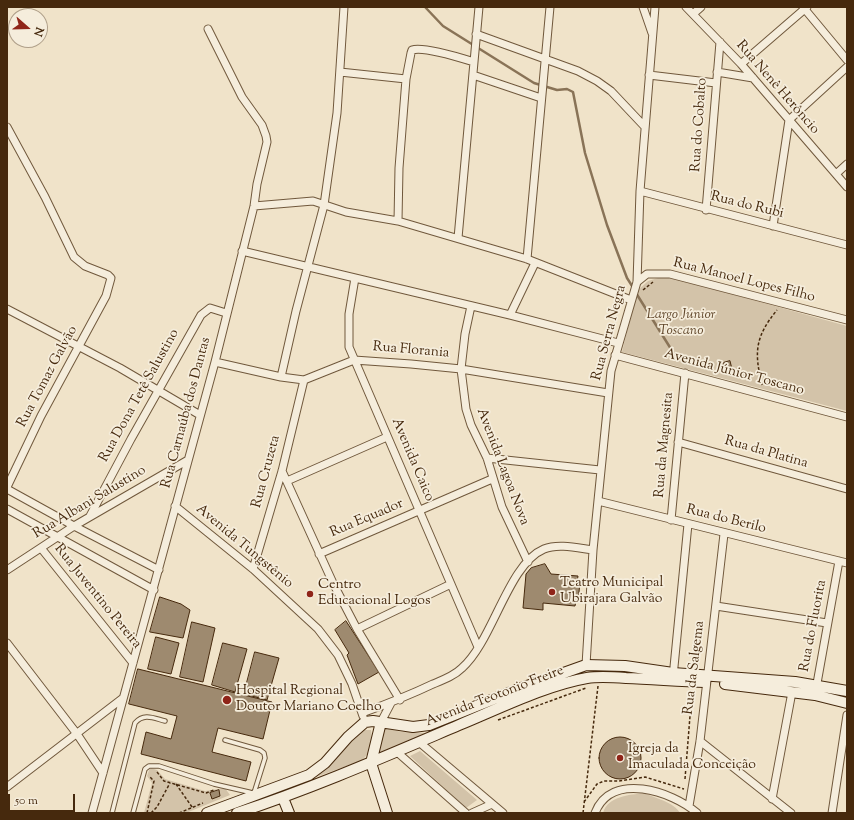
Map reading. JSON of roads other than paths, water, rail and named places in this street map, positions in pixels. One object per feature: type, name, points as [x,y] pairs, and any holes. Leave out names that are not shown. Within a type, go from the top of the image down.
[{"type":"street","points":[[280,377],[324,204],[340,72],[344,7]]},
{"type":"street","points":[[458,238],[479,7]]},
{"type":"street","points":[[527,259],[550,7]]},
{"type":"street","points":[[643,7],[652,35]]},
{"type":"street","name":"Rua Serra Negra","points":[[586,665],[593,550],[608,393],[618,343],[637,282],[640,191],[655,7]]},
{"type":"street","name":"Rua Nenê Herôncio","points":[[686,7],[741,64],[847,188]]},
{"type":"street","points":[[693,14],[701,7]]},
{"type":"street","points":[[741,64],[805,8],[847,60]]},
{"type":"street","name":"Rua Carnaúba dos Dantas","points":[[92,813],[215,362],[226,313],[254,206],[257,184],[267,142],[262,125],[242,97],[208,29]]},
{"type":"street","points":[[476,34],[578,71],[597,81],[611,91],[645,127]]},
{"type":"street","name":"Rua do Cobalto","points":[[706,210],[720,42]]},
{"type":"street","points":[[398,221],[399,168],[406,79],[411,53],[415,49],[451,55],[474,62]]},
{"type":"street","points":[[772,226],[789,120],[847,67]]},
{"type":"street","points":[[340,72],[406,79]]},
{"type":"street","points":[[717,72],[753,78]]},
{"type":"street","points":[[473,75],[541,98]]},
{"type":"street","points":[[649,75],[716,83]]},
{"type":"street","name":"Rua Tomaz Galvão","points":[[7,127],[39,184],[74,257],[85,266],[108,275],[111,278],[106,296],[41,416],[7,488]]},
{"type":"street","points":[[836,174],[847,164]]},
{"type":"street","name":"Rua do Rubi","points":[[640,191],[706,210],[847,245]]},
{"type":"street","points":[[254,206],[313,201],[346,212],[398,221],[527,259],[631,300]]},
{"type":"street","points":[[242,251],[510,315],[618,343]]},
{"type":"street","points":[[510,315],[535,263]]},
{"type":"street","name":"Rua Manoel Lopes Filho","points":[[637,282],[647,274],[670,274],[847,320]]},
{"type":"street","name":"Avenida Caico","points":[[355,278],[348,331],[349,348],[478,647]]},
{"type":"street","name":"Avenida Lagoa Nova","points":[[471,306],[465,334],[461,369],[466,409],[471,425],[486,458],[502,507],[528,562]]},
{"type":"street","name":"Rua Dona Tetê Salustino","points":[[90,516],[201,315],[210,308],[226,313]]},
{"type":"street","points":[[7,309],[79,347],[200,415]]},
{"type":"street","name":"Avenida Júnior Toscano","points":[[615,355],[685,372],[847,417]]},
{"type":"street","name":"Rua Florania","points":[[215,362],[280,377],[304,380],[354,360],[461,369],[608,393]]},
{"type":"street","name":"Rua da Magnesita","points":[[671,520],[685,372]]},
{"type":"street","name":"Rua Cruzeta","points":[[253,569],[282,471],[304,380]]},
{"type":"street","points":[[287,481],[387,437]]},
{"type":"street","name":"Rua da Platina","points":[[678,442],[847,489]]},
{"type":"street","points":[[486,458],[600,470]]},
{"type":"street","name":"Rua Albani Salustino","points":[[7,570],[90,516],[188,460]]},
{"type":"street","points":[[282,471],[319,554],[358,629],[400,700]]},
{"type":"street","name":"Rua Equador","points":[[319,554],[492,479]]},
{"type":"street","points":[[7,488],[74,526],[159,570]]},
{"type":"street","name":"Rua do Berilo","points":[[598,501],[724,534],[843,562]]},
{"type":"street","name":"Avenida Tungstênio","points":[[175,506],[253,569],[330,642],[352,684],[364,717]]},
{"type":"street","points":[[7,509],[56,538],[154,590]]},
{"type":"street","points":[[673,677],[688,524]]},
{"type":"street","name":"Rua da Salgema","points":[[689,806],[700,741],[724,534]]},
{"type":"street","points":[[207,813],[310,775],[325,763],[364,717],[462,669],[478,647],[507,592],[534,555],[545,549],[561,547],[593,550]]},
{"type":"street","name":"Rua Juventino Pereira","points":[[41,548],[133,662]]},
{"type":"street","name":"Rua do Fluorita","points":[[815,695],[827,623],[843,562]]},
{"type":"street","points":[[358,629],[451,584]]},
{"type":"street","points":[[716,606],[827,623]]},
{"type":"street","points":[[7,643],[77,734],[103,773]]},
{"type":"street","name":"Avenida Teotonio Freire","points":[[364,717],[405,727],[421,727],[494,710],[586,665],[625,666],[673,677]]},
{"type":"street","name":"Avenida Teotonio Freire","points":[[237,813],[283,798],[371,763],[547,689],[588,677],[673,677],[816,685],[847,691]]},
{"type":"street","name":"Avenida Teotonio Freire","points":[[706,679],[815,695],[847,703]]},
{"type":"street","points":[[772,800],[792,692]]},
{"type":"street","points":[[7,786],[123,698]]},
{"type":"street","points":[[387,813],[371,763],[381,722],[391,703]]},
{"type":"street","points":[[832,813],[847,715]]},
{"type":"street","points":[[700,741],[772,800],[791,813]]},
{"type":"street","points":[[419,742],[503,813]]},
{"type":"street","points":[[397,752],[466,813]]},
{"type":"street","points":[[839,769],[847,770]]},
{"type":"street","points":[[278,786],[289,813]]},
{"type":"street","points":[[595,813],[604,798],[630,788],[655,791],[689,806],[697,813]]},
{"type":"street","points":[[472,813],[492,804]]},
{"type":"lane","points":[[112,813],[135,723],[140,718],[146,717],[165,721]]},
{"type":"lane","points":[[133,813],[145,769],[149,766],[159,766],[214,784],[256,794],[265,758],[264,753],[260,750],[225,740]]},
{"type":"waterway","points":[[425,7],[443,26],[534,83],[557,90],[567,89],[573,92],[585,153],[607,225],[627,278],[634,289]]},
{"type":"waterway","points":[[636,293],[676,357]]},
{"type":"place","name":"Teatro Municipal Ubirajara Galvão","points":[[552,592]]},
{"type":"place","name":"Centro Educacional Logos","points":[[310,594]]},
{"type":"place","name":"Hospital Regional Doutor Mariano Coelho","points":[[227,700]]},
{"type":"place","name":"Igreja da Imaculada Conceição","points":[[620,758]]},
{"type":"park label","name":"Largo Júnior Toscano","points":[[681,324]]}]
